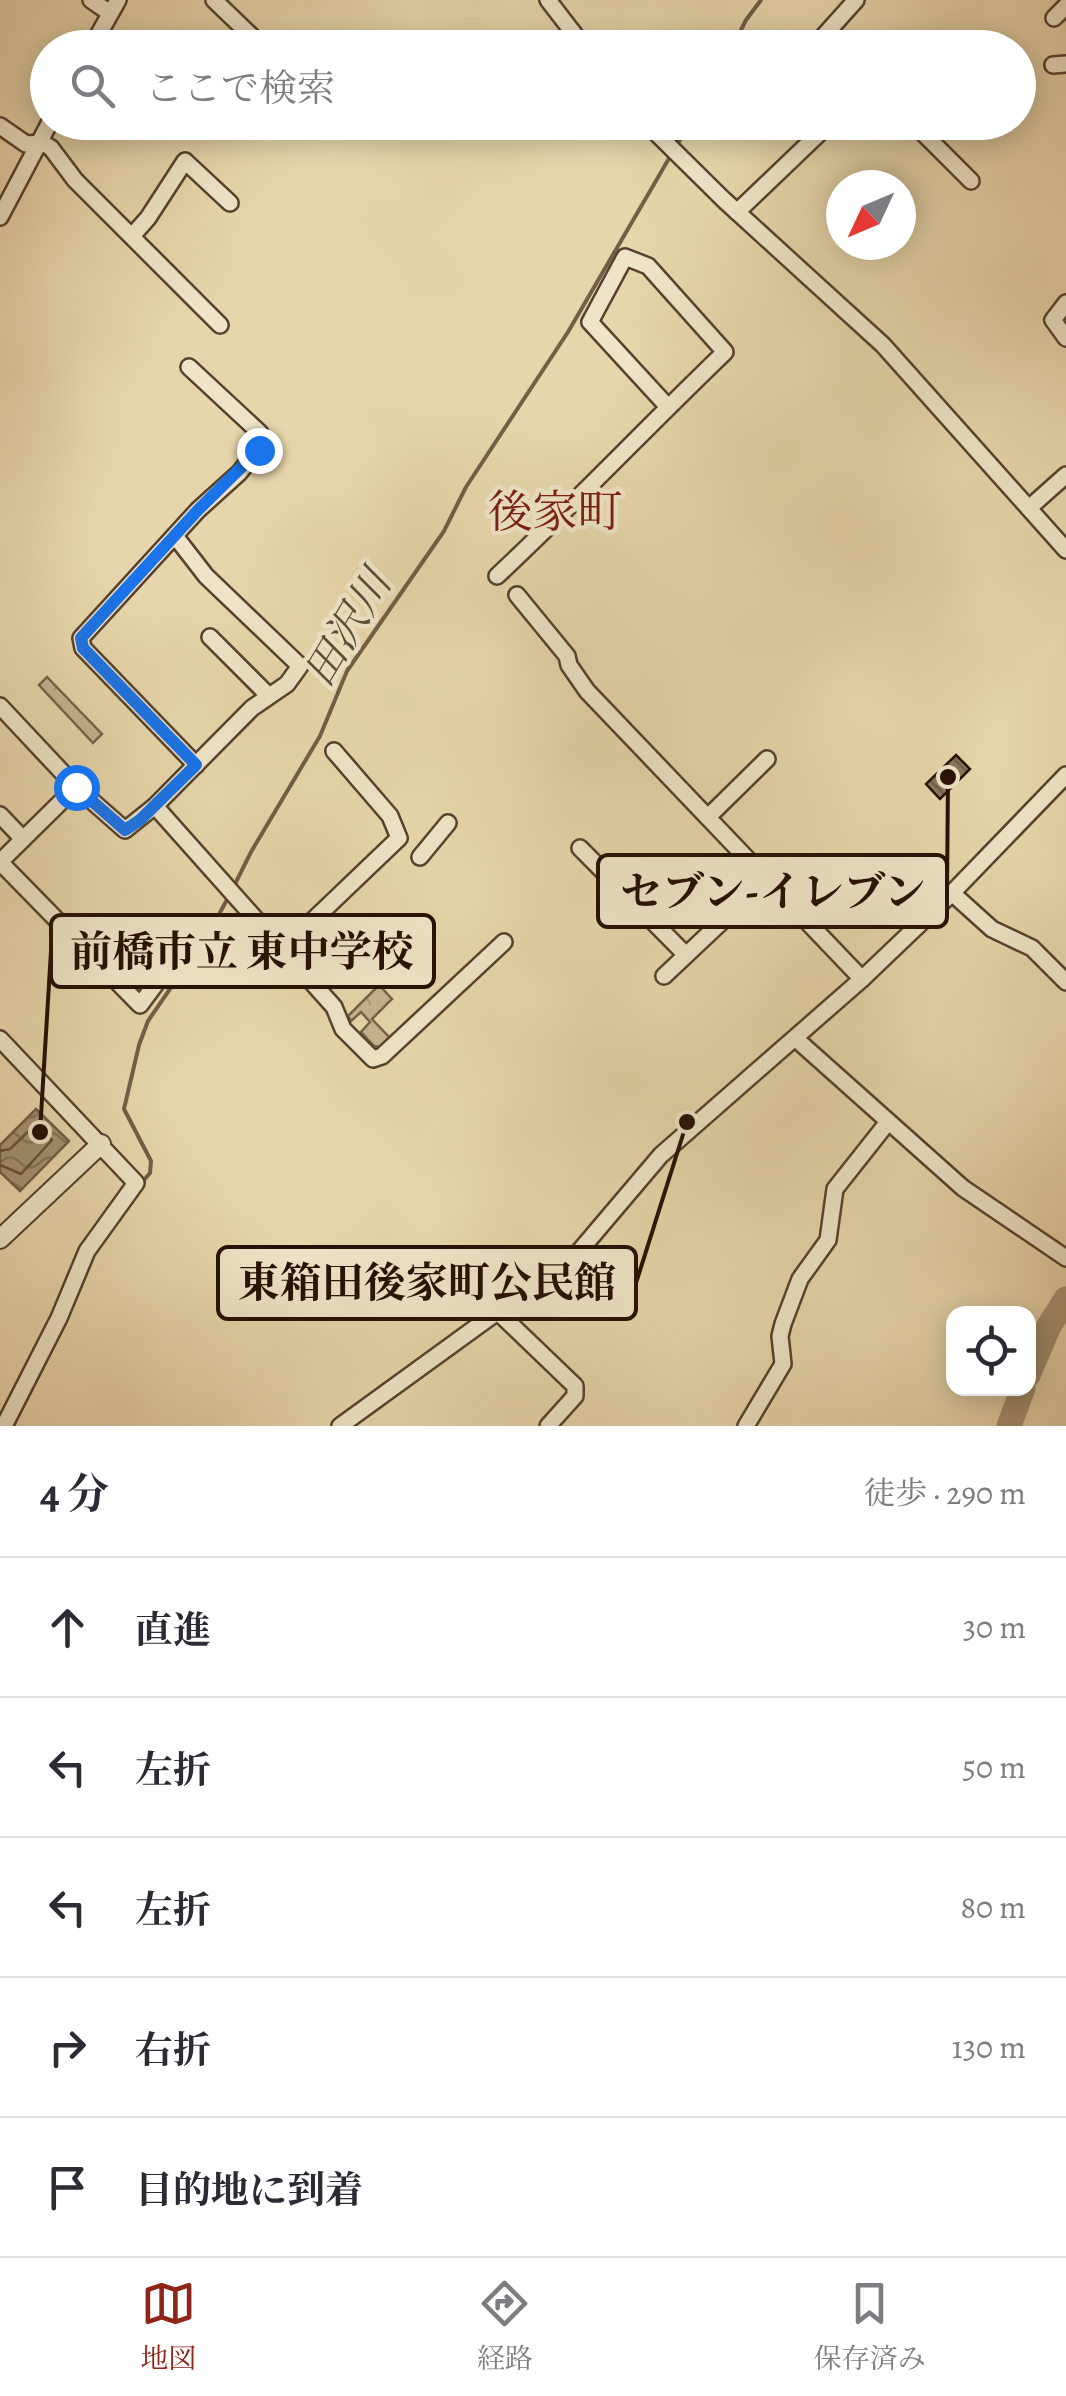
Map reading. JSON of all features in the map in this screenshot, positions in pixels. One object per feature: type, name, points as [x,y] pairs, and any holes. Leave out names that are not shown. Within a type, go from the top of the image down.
[{"type":"street","points":[[91,0],[114,6],[101,30]]},
{"type":"street","points":[[214,0],[245,30]]},
{"type":"street","points":[[548,0],[571,30]]},
{"type":"street","points":[[829,30],[856,0]]},
{"type":"street","points":[[1054,18],[1066,6]]},
{"type":"street","points":[[0,126],[26,144],[51,148],[75,180],[220,325]]},
{"type":"street","points":[[0,217],[41,140]]},
{"type":"street","points":[[664,140],[883,345],[1066,550]]},
{"type":"street","points":[[738,212],[812,140]]},
{"type":"street","points":[[930,140],[971,181]]},
{"type":"street","points":[[132,236],[185,161],[230,203]]},
{"type":"street","points":[[498,576],[725,352],[648,266],[625,257],[590,322],[668,408]]},
{"type":"street","points":[[1066,303],[1053,320],[1066,338]]},
{"type":"street","points":[[189,368],[260,433],[263,441],[238,473],[214,493],[82,634],[81,643],[196,765]]},
{"type":"street","points":[[1029,508],[1066,474]]},
{"type":"street","points":[[0,706],[122,830],[132,827],[268,696],[287,684],[300,666],[206,576],[175,536]]},
{"type":"street","points":[[517,594],[567,656],[568,665],[587,691],[862,979]]},
{"type":"street","points":[[210,637],[268,696]]},
{"type":"street","points":[[284,948],[399,838],[390,816],[334,751]]},
{"type":"street","points":[[708,817],[768,759]]},
{"type":"street","points":[[340,1426],[362,1421],[577,1254],[661,1156],[862,979],[1066,776]]},
{"type":"street","points":[[76,787],[0,862],[90,955],[140,1005],[166,970],[127,929],[114,930],[90,955]]},
{"type":"street","points":[[155,806],[284,948],[334,1007],[343,1030],[369,1056],[378,1059],[504,942]]},
{"type":"street","points":[[0,815],[23,839]]},
{"type":"street","points":[[420,857],[448,824]]},
{"type":"street","points":[[580,848],[686,956]]},
{"type":"street","points":[[664,976],[767,879]]},
{"type":"street","points":[[952,893],[992,929],[1032,948],[1066,982]]},
{"type":"street","points":[[0,1039],[136,1183],[87,1250],[60,1318],[4,1426]]},
{"type":"street","points":[[796,1039],[962,1188],[1066,1258]]},
{"type":"street","points":[[746,1426],[783,1364],[780,1336],[800,1279],[828,1240],[835,1189],[888,1122]]},
{"type":"street","points":[[0,1239],[101,1144]]},
{"type":"street","points":[[499,1313],[575,1386],[575,1396],[548,1426]]},
{"type":"green space","points":[[47,677],[102,734],[93,743],[39,685]]},
{"type":"green space","points":[[379,985],[392,999],[372,1019],[390,1038],[380,1047],[361,1032],[370,1022],[361,1012],[351,1021],[348,1016]]},
{"type":"water","points":[[36,1109],[69,1141],[20,1191],[0,1172],[0,1145]]},
{"type":"building","points":[[956,755],[970,769],[940,799],[926,784]]},
{"type":"waterway","name":"田沢川","points":[[741,30],[761,0]]},
{"type":"waterway","name":"田沢川","points":[[676,147],[680,140]]},
{"type":"waterway","name":"田沢川","points":[[233,888],[320,736],[347,671],[444,531],[466,487],[568,332],[671,155]]},
{"type":"waterway","name":"田沢川","points":[[144,1180],[150,1173],[151,1161],[124,1109],[139,1045],[148,1021],[229,896]]},
{"type":"waterway","points":[[1036,1356],[1066,1299]]},
{"type":"waterway","name":"田沢川","points":[[13,1426],[65,1323]]},
{"type":"waterway","points":[[1009,1426],[1020,1396]]},
{"type":"place","name":"セブン-イレブン","points":[[948,777]]},
{"type":"place","name":"東箱田後家町公民館","points":[[687,1122]]},
{"type":"place","name":"前橋市立 東中学校","points":[[40,1132]]},
{"type":"district","name":"後家町","points":[[555,512]]},
{"type":"route","points":[[76,787],[118,828],[125,830],[196,765],[83,648],[81,638],[214,493],[259,450]]}]
